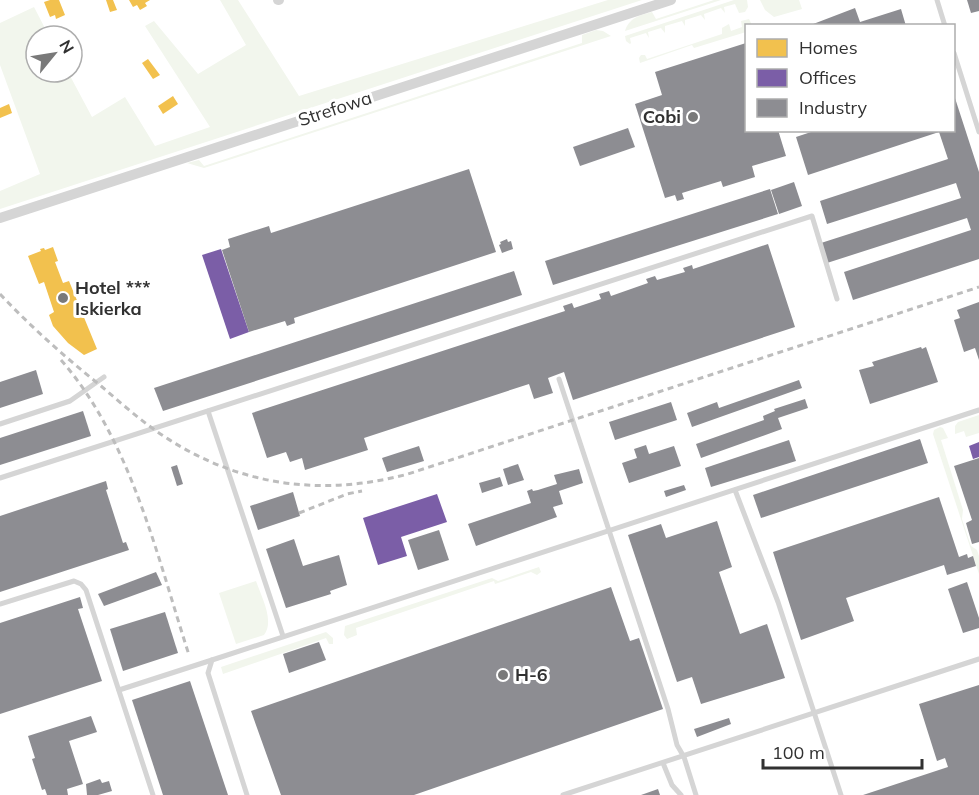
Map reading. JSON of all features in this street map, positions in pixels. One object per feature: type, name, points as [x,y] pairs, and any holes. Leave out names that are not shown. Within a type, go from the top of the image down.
[{"type":"street","name":"Strefowa","points":[[0,218],[671,0]]},
{"type":"lane","points":[[937,0],[944,24]]},
{"type":"lane","points":[[955,56],[979,132]]},
{"type":"lane","points":[[0,478],[812,216],[837,298]]},
{"type":"lane","points":[[0,424],[70,401],[104,377]]},
{"type":"lane","points":[[559,379],[668,709],[677,745],[684,757],[696,795]]},
{"type":"lane","points":[[119,690],[979,410]]},
{"type":"lane","points":[[208,411],[284,636]]},
{"type":"lane","points":[[735,490],[778,602],[841,795]]},
{"type":"lane","points":[[0,604],[74,581],[86,590],[153,795]]},
{"type":"lane","points":[[563,795],[979,659]]},
{"type":"lane","points":[[212,660],[208,673],[247,795]]},
{"type":"lane","points":[[663,764],[672,785],[681,795]]},
{"type":"shaded area","points":[[220,0],[238,0],[299,96],[608,0],[642,0],[0,209],[0,191],[40,174],[0,65],[0,23],[34,7],[43,24],[24,24],[24,84],[74,84],[92,117],[125,97],[155,146],[210,127],[145,26],[154,21],[198,74],[246,45]]},
{"type":"shaded area","points":[[714,0],[721,0],[625,31],[632,20],[643,14],[652,12],[656,19]]},
{"type":"shaded area","points":[[734,0],[747,0],[748,7],[745,12],[739,13],[735,4],[724,7],[725,13],[721,8],[704,14],[705,20],[701,15],[685,20],[685,26],[682,21],[665,26],[665,33],[661,28],[648,32],[649,38],[646,33],[630,38],[630,44],[626,41],[625,36]]},
{"type":"shaded area","points":[[760,0],[799,0],[802,9],[774,17],[765,10]]},
{"type":"shaded area","points":[[749,19],[752,24],[745,24],[745,32],[694,48],[692,45],[640,63],[641,55],[645,55],[647,59],[722,34],[722,28],[729,24],[731,31],[742,27],[741,21]]},
{"type":"shaded area","points":[[596,30],[611,36],[204,168],[187,163],[199,160],[204,166],[582,43],[582,35]]},
{"type":"shaded area","points":[[979,415],[979,433],[966,437],[964,431],[955,434],[955,426],[958,422]]},
{"type":"shaded area","points":[[943,428],[948,438],[941,440],[963,510],[962,519],[971,546],[977,550],[979,556],[979,574],[933,434],[934,430]]},
{"type":"shaded area","points":[[539,567],[541,572],[537,575],[531,572],[495,584],[494,581],[356,628],[357,635],[347,639],[344,635],[345,626],[492,578],[498,581]]},
{"type":"shaded area","points":[[256,581],[268,616],[267,629],[264,635],[236,644],[219,593]]},
{"type":"shaded area","points":[[326,632],[333,638],[333,644],[329,644],[326,638],[223,674],[221,667]]},
{"type":"building: Homes","points":[[59,0],[65,15],[56,19],[55,15],[50,17],[44,2]]},
{"type":"building: Homes","points":[[106,0],[113,0],[117,10],[110,12]]},
{"type":"building: Homes","points":[[129,0],[150,0],[145,3],[147,6],[140,10],[137,5],[133,7]]},
{"type":"building: Homes","points":[[148,59],[160,75],[153,79],[142,63]]},
{"type":"building: Homes","points":[[173,96],[178,104],[163,114],[158,106]]},
{"type":"building: Homes","points":[[9,104],[12,113],[0,118],[0,108]]},
{"type":"building: Homes","name":"Hotel *** Iskierka","points":[[53,247],[58,261],[55,262],[63,283],[69,281],[97,349],[84,355],[68,343],[53,326],[49,315],[54,312],[44,282],[39,284],[28,256],[41,251],[40,249]]},
{"type":"building: Offices","points":[[221,249],[249,332],[230,339],[202,255]]},
{"type":"building: Offices","points":[[979,442],[979,457],[973,459],[969,446]]},
{"type":"building: Offices","points":[[437,494],[447,522],[401,537],[407,556],[378,565],[363,518]]},
{"type":"building: Industry","points":[[967,0],[979,0],[979,11],[971,13]]},
{"type":"building: Industry","points":[[855,8],[860,22],[901,9],[905,24],[813,24]]},
{"type":"building: Industry","name":"Cobi","points":[[745,43],[745,132],[779,132],[786,156],[752,166],[755,177],[723,187],[721,181],[682,193],[684,199],[677,201],[675,195],[665,198],[635,104],[662,95],[655,72]]},
{"type":"building: Industry","points":[[955,98],[979,172],[979,259],[853,300],[844,272],[971,230],[967,218],[827,263],[821,243],[961,198],[956,183],[827,224],[820,201],[948,159],[939,132],[955,132]]},
{"type":"building: Industry","points":[[628,128],[635,147],[580,166],[573,147]]},
{"type":"building: Industry","points":[[811,132],[939,132],[808,175],[796,137]]},
{"type":"building: Industry","points":[[469,169],[496,252],[294,318],[295,323],[287,326],[285,321],[249,332],[222,250],[230,247],[228,239],[269,226],[271,233]]},
{"type":"building: Industry","points":[[794,182],[802,206],[779,214],[771,190]]},
{"type":"building: Industry","points":[[770,189],[778,214],[553,285],[545,261]]},
{"type":"building: Industry","points":[[507,239],[508,242],[511,241],[513,249],[502,253],[500,242]]},
{"type":"building: Industry","points":[[768,244],[795,327],[573,400],[564,372],[548,378],[553,393],[534,399],[529,384],[364,438],[368,450],[305,470],[302,458],[290,462],[286,452],[267,458],[252,413],[565,311],[563,306],[572,303],[574,308],[601,299],[599,294],[609,291],[611,296],[648,283],[646,279],[655,276],[657,280],[685,272],[683,268],[692,265],[693,269]]},
{"type":"building: Industry","points":[[514,271],[522,295],[163,411],[154,388]]},
{"type":"building: Industry","points":[[979,302],[979,360],[975,348],[964,352],[954,320],[960,318],[957,310]]},
{"type":"building: Industry","points":[[921,347],[922,349],[926,347],[938,382],[870,404],[859,370],[874,366],[872,362]]},
{"type":"building: Industry","points":[[36,370],[43,394],[0,408],[0,382]]},
{"type":"building: Industry","points":[[799,380],[802,388],[692,427],[687,413],[717,402],[719,408]]},
{"type":"building: Industry","points":[[805,399],[808,408],[778,418],[782,429],[701,458],[696,444],[764,420],[763,416],[775,411],[774,409]]},
{"type":"building: Industry","points":[[671,402],[677,420],[615,440],[609,422]]},
{"type":"building: Industry","points":[[83,411],[91,436],[0,465],[0,438]]},
{"type":"building: Industry","points":[[920,439],[928,463],[761,518],[753,495]]},
{"type":"building: Industry","points":[[789,440],[796,461],[711,487],[705,468]]},
{"type":"building: Industry","points":[[646,445],[649,454],[674,446],[681,466],[629,483],[622,463],[637,458],[634,449]]},
{"type":"building: Industry","points":[[419,446],[424,461],[387,472],[382,458]]},
{"type":"building: Industry","points":[[979,458],[979,542],[972,544],[966,523],[972,520],[954,466]]},
{"type":"building: Industry","points":[[518,464],[524,480],[508,485],[503,469]]},
{"type":"building: Industry","points":[[177,465],[183,484],[177,486],[171,467]]},
{"type":"building: Industry","points":[[579,469],[583,483],[559,491],[563,504],[553,507],[557,517],[476,546],[468,524],[531,503],[527,491],[557,484],[554,475]]},
{"type":"building: Industry","points":[[500,477],[503,486],[482,493],[479,483]]},
{"type":"building: Industry","points":[[106,481],[108,489],[106,490],[123,543],[126,542],[129,550],[0,592],[0,516]]},
{"type":"building: Industry","points":[[684,485],[686,490],[666,497],[664,491]]},
{"type":"building: Industry","points":[[293,492],[300,516],[258,530],[250,506]]},
{"type":"building: Industry","points":[[939,497],[959,557],[967,554],[968,558],[973,556],[976,566],[947,575],[944,565],[846,598],[854,621],[801,640],[773,552]]},
{"type":"building: Industry","points":[[717,521],[732,567],[719,572],[740,634],[767,624],[785,678],[701,704],[692,677],[677,682],[628,535],[661,524],[666,538]]},
{"type":"building: Industry","points":[[439,530],[449,560],[418,570],[408,540]]},
{"type":"building: Industry","points":[[294,539],[303,566],[339,555],[347,585],[330,591],[331,594],[286,608],[266,549]]},
{"type":"building: Industry","points":[[156,572],[162,585],[104,606],[98,594]]},
{"type":"building: Industry","points":[[967,582],[979,618],[979,628],[963,633],[948,589]]},
{"type":"building: Industry","name":"H-6","points":[[611,587],[630,641],[639,638],[663,709],[414,795],[281,795],[251,711]]},
{"type":"building: Industry","points":[[80,597],[83,608],[78,609],[102,681],[0,714],[0,623]]},
{"type":"building: Industry","points":[[165,612],[178,653],[123,671],[110,629]]},
{"type":"building: Industry","points":[[319,642],[326,660],[289,673],[283,654]]},
{"type":"building: Industry","points":[[190,681],[228,795],[163,795],[132,700]]},
{"type":"building: Industry","points":[[979,685],[979,795],[863,795],[948,767],[945,758],[937,761],[919,704]]},
{"type":"building: Industry","points":[[91,716],[97,732],[69,741],[83,784],[67,789],[68,795],[47,795],[45,789],[42,790],[32,759],[35,758],[28,736]]},
{"type":"building: Industry","points":[[729,718],[731,724],[697,737],[694,729]]},
{"type":"building: Industry","points":[[100,779],[102,783],[109,781],[112,791],[87,795],[86,784]]},
{"type":"building: Industry","points":[[658,789],[660,795],[641,795]]},
{"type":"railway","points":[[0,294],[61,353],[132,412],[165,437],[193,454],[252,476],[282,482],[344,485],[408,474],[979,287]]},
{"type":"railway","points":[[61,360],[85,392],[124,462],[153,539],[189,655]]},
{"type":"railway","points":[[299,513],[347,494],[362,491]]},
{"type":"place","name":"Cobi","points":[[693,117]]},
{"type":"place","name":"Hotel *** Iskierka","points":[[63,298]]},
{"type":"place","name":"H-6","points":[[503,675]]}]
